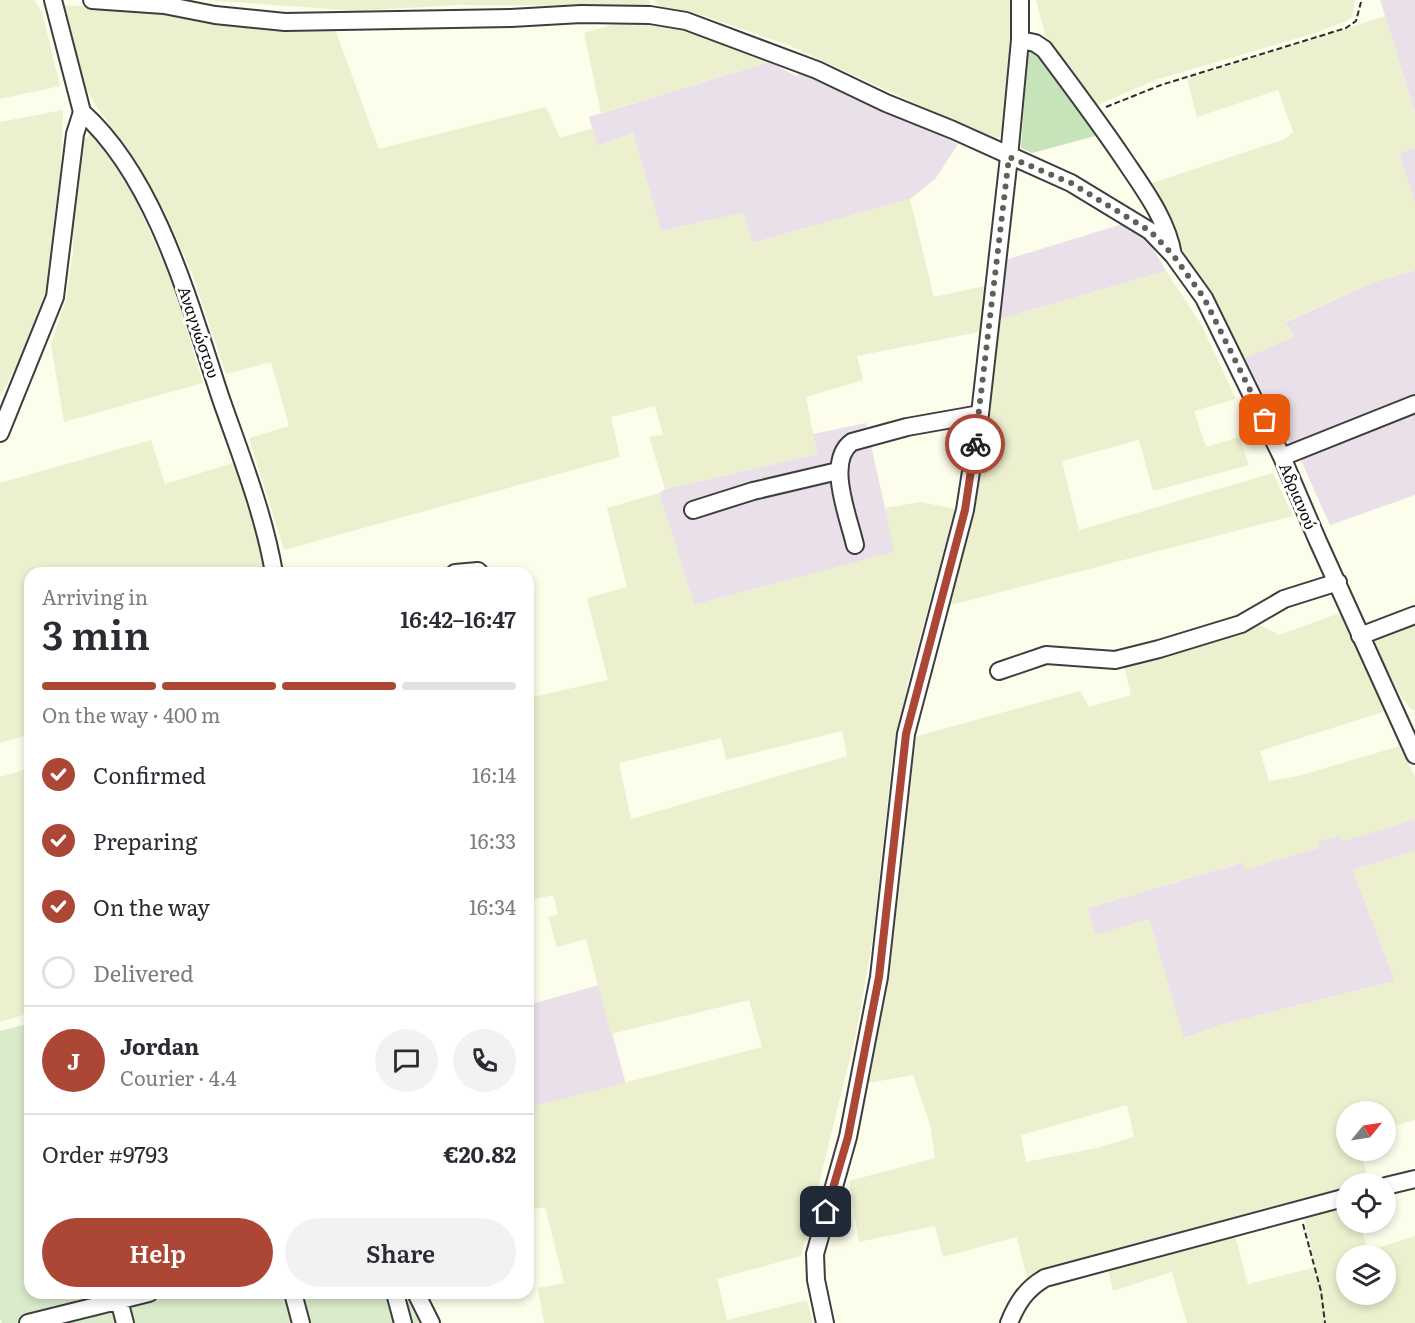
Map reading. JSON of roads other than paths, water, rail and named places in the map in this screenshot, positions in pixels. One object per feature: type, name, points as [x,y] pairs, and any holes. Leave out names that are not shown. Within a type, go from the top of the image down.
[{"type":"street","points":[[0,433],[55,297],[75,134],[82,112],[53,0]]},
{"type":"street","name":"Αδριανού","points":[[92,0],[164,5],[215,15],[285,22],[511,18],[581,14],[657,16],[686,21],[817,70],[886,103],[1071,183],[1150,231],[1173,255],[1204,298],[1282,457],[1360,636],[1410,736],[1415,755]]},
{"type":"street","points":[[651,0],[657,16]]},
{"type":"street","points":[[825,1323],[816,1280],[815,1254],[848,1137],[879,977],[906,734],[965,510],[980,414],[1009,157],[1020,40],[1020,0]]},
{"type":"street","points":[[1020,40],[1035,43],[1044,49],[1092,113],[1142,186],[1169,234],[1173,255]]},
{"type":"street","name":"Αναγνώστου","points":[[82,112],[99,127],[143,193],[188,295],[249,482],[272,567]]},
{"type":"street","points":[[1282,457],[1415,404]]},
{"type":"street","points":[[855,545],[838,471],[841,454],[852,442],[907,427],[980,414]]},
{"type":"street","points":[[693,510],[753,491],[838,471]]},
{"type":"street","points":[[999,671],[1046,655],[1115,660],[1159,649],[1241,624],[1284,599],[1338,582]]},
{"type":"street","points":[[1360,636],[1415,615]]},
{"type":"street","points":[[1396,1184],[1415,1179]]},
{"type":"street","points":[[1009,1323],[1018,1302],[1027,1291],[1044,1278],[1336,1200]]},
{"type":"street","points":[[28,1323],[123,1299]]},
{"type":"street","points":[[295,1299],[301,1323]]},
{"type":"street","points":[[397,1299],[403,1323]]},
{"type":"street","points":[[419,1299],[431,1323]]},
{"type":"street","points":[[119,1300],[125,1323]]}]
